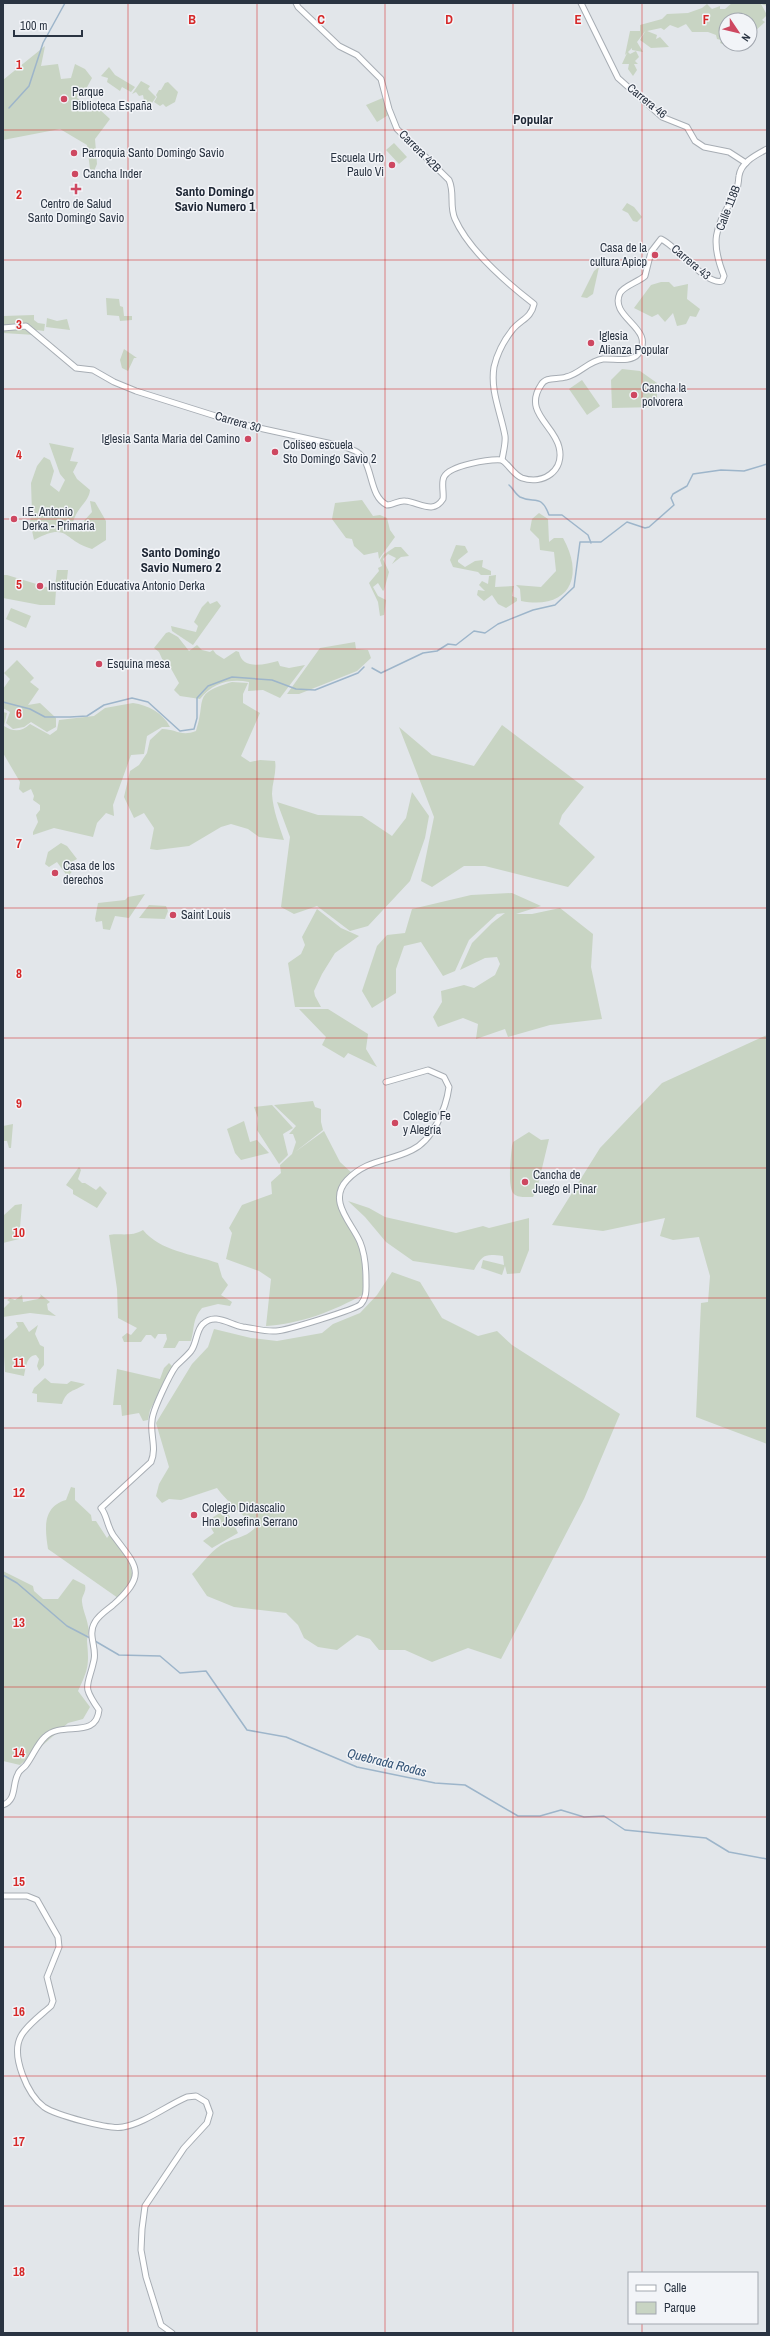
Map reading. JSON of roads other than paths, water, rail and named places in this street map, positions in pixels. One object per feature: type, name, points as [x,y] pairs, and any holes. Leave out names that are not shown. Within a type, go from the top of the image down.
[{"type":"street","name":"Carrera 42B","points":[[296,3],[298,7],[340,46],[357,55],[381,79],[389,109],[397,129],[450,180],[453,188],[452,208],[462,233],[492,266],[534,304],[530,315],[519,324],[510,335],[496,359],[493,379],[506,437],[502,460]]},
{"type":"street","name":"Carrera 46","points":[[581,3],[618,78],[662,117],[687,127],[695,141],[704,147],[729,152],[746,162]]},
{"type":"street","points":[[746,162],[767,149]]},
{"type":"street","name":"Calle 118B","points":[[722,281],[724,276],[716,255],[715,244],[721,219],[739,186],[739,176],[746,162]]},
{"type":"street","name":"Carrera 43","points":[[502,460],[520,477],[536,480],[551,476],[556,468],[560,456],[559,447],[537,412],[536,402],[538,391],[546,380],[567,377],[596,360],[636,357],[642,347],[643,340],[638,327],[622,311],[618,298],[620,292],[645,276],[651,252],[661,239],[714,281],[722,281]]},
{"type":"street","name":"Carrera 30","points":[[3,328],[26,326],[76,368],[93,370],[114,382],[136,391],[241,424],[346,447],[358,452],[383,504],[391,505],[404,500],[429,508],[435,507],[443,499],[443,481],[448,473],[478,461],[502,460]]},
{"type":"street","points":[[3,1805],[6,1804],[14,1792],[18,1773],[26,1765],[44,1737],[53,1731],[92,1726],[98,1720],[99,1710],[87,1692],[86,1686],[94,1659],[91,1636],[95,1621],[120,1598],[132,1584],[135,1577],[133,1563],[127,1552],[107,1526],[104,1512],[101,1508],[151,1462],[154,1456],[154,1438],[151,1422],[155,1406],[175,1367],[191,1351],[202,1326],[213,1319],[222,1320],[238,1326],[276,1331],[345,1312],[360,1305],[364,1300],[366,1295],[366,1271],[363,1250],[342,1209],[339,1198],[342,1187],[347,1180],[372,1162],[412,1150],[421,1144],[433,1130],[440,1116],[449,1087],[444,1077],[428,1070],[386,1082]]},
{"type":"street","points":[[3,1896],[27,1896],[36,1900],[58,1937],[59,1947],[47,1977],[53,2002],[51,2006],[25,2030],[17,2048],[19,2067],[43,2106],[52,2112],[104,2127],[123,2127],[186,2097],[196,2096],[206,2102],[210,2113],[207,2123],[184,2148],[145,2206],[141,2250],[146,2277],[162,2325],[172,2333]]},
{"type":"waterway","points":[[9,108],[29,86],[43,43],[65,3]]},
{"type":"waterway","points":[[372,668],[381,673],[423,653],[437,651],[448,644],[456,645],[474,631],[485,633],[498,624],[533,610],[555,605],[574,587],[580,542],[601,542],[627,522],[645,528],[649,527],[674,505],[671,498],[673,494],[687,486],[693,474],[721,470],[744,471],[767,464]]},
{"type":"waterway","points":[[509,485],[520,497],[540,501],[546,508],[549,515],[562,515],[588,535],[591,543]]},
{"type":"waterway","points":[[3,702],[30,709],[45,717],[70,717],[87,716],[104,705],[132,698],[148,702],[180,731],[194,729],[197,718],[197,698],[208,686],[232,677],[272,680],[296,689],[315,690],[358,673],[364,667]]},
{"type":"waterway","name":"Quebrada Rodas","points":[[3,1575],[17,1583],[67,1626],[90,1638]]},
{"type":"waterway","name":"Quebrada Rodas","points":[[95,1641],[119,1655],[160,1656],[180,1673],[206,1671],[247,1730],[286,1737],[357,1767],[435,1783],[465,1785],[518,1816],[540,1816],[561,1810],[584,1817],[604,1816],[625,1830],[706,1838],[729,1852],[767,1859]]},
{"type":"place","name":"Parque Biblioteca España","points":[[64,99]]},
{"type":"place","name":"Parroquia Santo Domingo Savio","points":[[74,153]]},
{"type":"place","name":"Escuela Urb Paulo Vi","points":[[392,165]]},
{"type":"place","name":"Cancha Inder","points":[[75,174]]},
{"type":"place","name":"Centro de Salud Santo Domingo Savio","points":[[76,189]]},
{"type":"place","name":"Casa de la cultura Apicp","points":[[655,255]]},
{"type":"place","name":"Iglesia Alianza Popular","points":[[591,343]]},
{"type":"place","name":"Cancha la polvorera","points":[[634,395]]},
{"type":"place","name":"Iglesia Santa Maria del Camino","points":[[248,439]]},
{"type":"place","name":"Coliseo escuela Sto Domingo Savio 2","points":[[275,452]]},
{"type":"place","name":"I.E. Antonio Derka - Primaria","points":[[14,519]]},
{"type":"place","name":"Institución Educativa Antonio Derka","points":[[40,586]]},
{"type":"place","name":"Esquina mesa","points":[[99,664]]},
{"type":"place","name":"Casa de los derechos","points":[[55,873]]},
{"type":"place","name":"Saint Louis","points":[[173,915]]},
{"type":"place","name":"Colegio Fe y Alegría","points":[[395,1123]]},
{"type":"place","name":"Cancha de Juego el Pinar","points":[[525,1182]]},
{"type":"place","name":"Colegio Didascalio Hna Josefina Serrano","points":[[194,1515]]},
{"type":"district","name":"Popular","points":[[533,119]]},
{"type":"district","name":"Santo Domingo Savio Numero 1","points":[[215,198]]},
{"type":"district","name":"Santo Domingo Savio Numero 2","points":[[181,560]]}]
